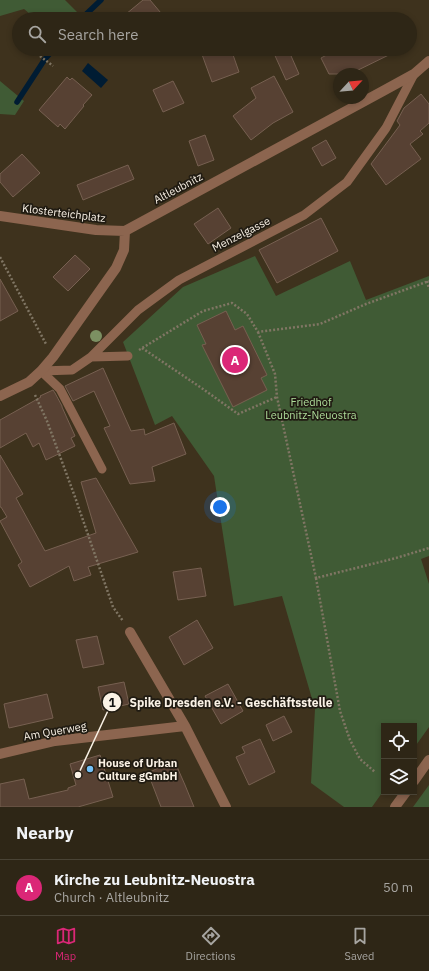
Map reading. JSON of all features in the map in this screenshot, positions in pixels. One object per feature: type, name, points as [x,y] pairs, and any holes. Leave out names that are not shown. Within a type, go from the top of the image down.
[{"type":"street","name":"Altleubnitz","points":[[125,231],[414,74],[429,60]]},
{"type":"street","name":"Klosterteichplatz","points":[[0,216],[96,230],[125,231]]},
{"type":"street","points":[[0,396],[29,382],[42,371],[53,357],[116,268],[124,250],[125,231]]},
{"type":"street","points":[[130,632],[185,726],[226,807]]},
{"type":"street","name":"Am Querweg","points":[[0,754],[55,741],[185,726]]},
{"type":"street","points":[[417,777],[429,760]]},
{"type":"street","points":[[396,807],[404,795]]},
{"type":"lane","name":"Menzelgasse","points":[[42,371],[72,370],[90,357],[138,310],[178,280],[304,215],[347,182],[386,128],[414,74]]},
{"type":"lane","points":[[90,357],[128,356]]},
{"type":"lane","points":[[42,371],[60,389],[102,469]]},
{"type":"path","points":[[40,56],[53,66]]},
{"type":"path","points":[[0,257],[53,357]]},
{"type":"path","points":[[258,332],[320,324],[366,304],[428,281],[429,290]]},
{"type":"path","points":[[128,356],[203,311],[232,303],[247,314],[258,332],[276,374],[277,397],[316,578],[340,711],[350,740],[360,759],[375,772]]},
{"type":"path","points":[[142,348],[238,414],[277,397]]},
{"type":"path","points":[[37,399],[47,421],[77,503],[113,607]]},
{"type":"path","points":[[316,578],[429,548]]},
{"type":"green space","points":[[0,0],[65,0],[77,12],[28,12],[24,9],[0,16]]},
{"type":"green space","points":[[0,81],[24,101],[15,115],[0,114]]},
{"type":"green space","name":"Friedhof Leubnitz-Neuostra","points":[[255,256],[276,296],[350,261],[366,300],[429,276],[429,556],[421,559],[429,584],[429,727],[417,744],[417,723],[381,723],[381,794],[372,807],[344,807],[311,783],[315,709],[282,596],[234,606],[214,476],[172,416],[155,425],[123,342],[183,287]]},
{"type":"green space","points":[[429,785],[429,807],[413,807]]},
{"type":"water","points":[[88,63],[108,80],[101,88],[82,71]]},
{"type":"building","points":[[143,0],[150,0],[160,12],[128,12]]},
{"type":"building","points":[[203,56],[233,56],[239,72],[212,82]]},
{"type":"building","points":[[275,56],[291,56],[299,74],[286,80]]},
{"type":"building","points":[[325,56],[387,56],[362,68],[333,68],[333,74],[329,74],[321,58]]},
{"type":"building","points":[[274,76],[293,112],[273,123],[251,140],[233,116],[256,98],[251,88]]},
{"type":"building","points":[[67,77],[70,80],[72,78],[92,95],[65,129],[60,124],[58,127],[39,110]]},
{"type":"building","points":[[173,81],[184,103],[163,112],[153,90]]},
{"type":"building","points":[[421,94],[429,104],[429,123],[420,131],[423,134],[410,144],[421,159],[386,185],[371,164],[400,125],[397,121],[404,108]]},
{"type":"building","points":[[205,135],[214,160],[198,166],[189,141]]},
{"type":"building","points":[[326,140],[336,158],[322,166],[312,148]]},
{"type":"building","points":[[22,154],[40,173],[13,197],[0,182],[0,174]]},
{"type":"building","points":[[128,165],[134,179],[83,200],[77,185]]},
{"type":"building","points":[[218,208],[231,228],[208,244],[194,224]]},
{"type":"building","points":[[321,218],[338,251],[277,283],[259,250]]},
{"type":"building","points":[[75,255],[90,269],[68,291],[53,277]]},
{"type":"building","points":[[0,279],[18,311],[0,321]]},
{"type":"building","points":[[226,311],[235,330],[243,326],[267,375],[261,378],[267,390],[233,407],[202,345],[206,344],[197,325]]},
{"type":"building","points":[[103,368],[131,431],[144,429],[145,435],[174,423],[186,454],[152,467],[155,481],[130,484],[104,428],[110,426],[94,391],[73,401],[65,386]]},
{"type":"building","points":[[53,390],[62,406],[75,436],[71,438],[75,446],[46,460],[39,443],[33,447],[26,433],[0,448],[0,420]]},
{"type":"building","points":[[0,455],[23,494],[16,498],[45,551],[96,533],[81,482],[96,478],[138,552],[88,567],[91,575],[74,581],[69,566],[30,587],[18,565],[22,562],[0,521],[7,517],[0,507]]},
{"type":"building","points":[[201,568],[206,596],[178,600],[173,572]]},
{"type":"building","points":[[197,620],[213,648],[184,665],[169,637]]},
{"type":"building","points":[[97,636],[104,664],[83,668],[76,640]]},
{"type":"building","points":[[124,682],[129,704],[103,710],[98,687]]},
{"type":"building","points":[[228,684],[243,711],[221,724],[205,696]]},
{"type":"building","points":[[47,694],[53,718],[9,728],[4,704]]},
{"type":"building","points":[[284,716],[292,732],[273,741],[266,725]]},
{"type":"building","points":[[260,739],[275,772],[249,785],[236,757],[245,753],[242,747]]},
{"type":"building","points":[[100,755],[113,797],[78,807],[0,807],[0,784],[24,779],[29,799],[68,790],[68,788],[76,785],[70,764]]},
{"type":"building","points":[[174,760],[194,807],[161,807],[148,773]]},
{"type":"waterway","points":[[88,12],[101,0]]},
{"type":"waterway","points":[[17,102],[48,56]]},
{"type":"place","name":"Kirche zu Leubnitz-Neuostra","points":[[235,360]]},
{"type":"place","name":"House of Urban Culture gGmbH","points":[[90,769]]},
{"type":"place","name":"Spike Dresden e.V. - Geschäftsstelle","points":[[78,775]]}]
